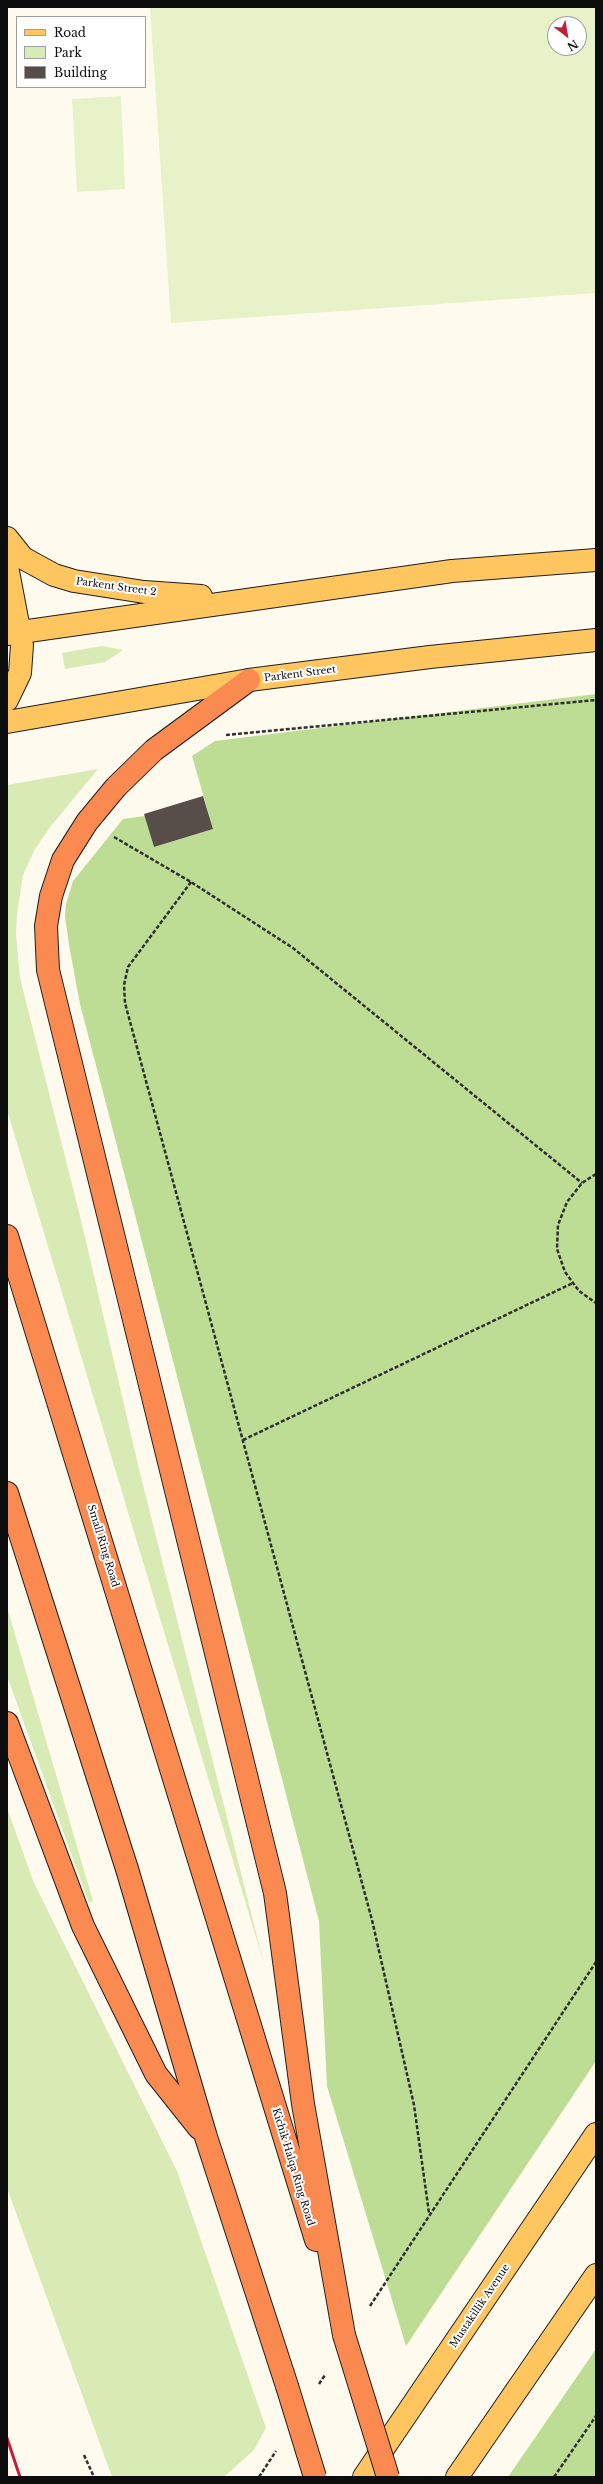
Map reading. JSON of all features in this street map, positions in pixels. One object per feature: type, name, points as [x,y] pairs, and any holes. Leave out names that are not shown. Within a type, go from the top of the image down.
[{"type":"highway","points":[[249,680],[154,750],[116,788],[87,822],[63,860],[51,896],[46,926],[48,970],[275,1893],[303,2104],[344,2335]]},
{"type":"highway","name":"Kichik Halqa Ring Road","points":[[7,1236],[388,2477]]},
{"type":"highway","points":[[7,1493],[127,1869],[206,2136],[316,2477]]},
{"type":"highway","points":[[7,1724],[83,1926],[156,2074],[206,2136]]},
{"type":"main road","name":"Parkent Street 2","points":[[7,538],[24,558],[54,575],[74,581],[144,592],[240,600]]},
{"type":"main road","points":[[14,633],[452,571],[596,560]]},
{"type":"main road","points":[[7,566],[20,673],[7,700]]},
{"type":"main road","name":"Parkent Street","points":[[7,722],[249,680],[430,657],[596,640]]},
{"type":"main road","name":"Mustakillik Avenue","points":[[364,2477],[596,2134]]},
{"type":"main road","points":[[457,2477],[596,2275]]},
{"type":"path","points":[[257,731],[596,700]]},
{"type":"path","points":[[112,836],[191,882],[293,948],[582,1183]]},
{"type":"path","points":[[191,882],[128,967],[124,985],[125,1003],[372,1920],[414,2105],[429,2213]]},
{"type":"path","points":[[596,1174],[582,1183],[566,1202],[558,1225],[557,1249],[565,1272],[579,1291],[596,1303]]},
{"type":"path","points":[[243,1440],[573,1283]]},
{"type":"path","points":[[416,2234],[596,1962]]},
{"type":"path","points":[[554,2477],[596,2416]]},
{"type":"path","points":[[84,2455],[94,2477]]},
{"type":"green space","points":[[150,7],[596,7],[596,293],[171,323]]},
{"type":"green space","points":[[121,96],[125,189],[77,192],[72,99]]},
{"type":"green space","points":[[102,646],[123,650],[105,662],[65,669],[62,653]]},
{"type":"green space","points":[[596,694],[596,2061],[406,2346],[327,2086],[319,1921],[80,1004],[69,945],[65,916],[66,904],[73,881],[123,819],[145,816],[154,847],[213,829],[192,756],[215,741]]},
{"type":"green space","points":[[98,769],[51,826],[35,849],[23,875],[17,914],[16,934],[20,978],[82,1224],[139,1469],[264,1964],[7,1110],[7,785]]},
{"type":"green space","points":[[7,1607],[93,1901],[89,1903],[7,1676]]},
{"type":"green space","points":[[7,1808],[34,1883],[177,2171],[266,2428],[254,2450],[224,2477],[112,2477],[7,2188]]},
{"type":"green space","points":[[596,2349],[596,2477],[508,2477]]},
{"type":"building","points":[[203,796],[213,829],[154,847],[144,814]]},
{"type":"railway","points":[[7,2438],[20,2477]]}]
